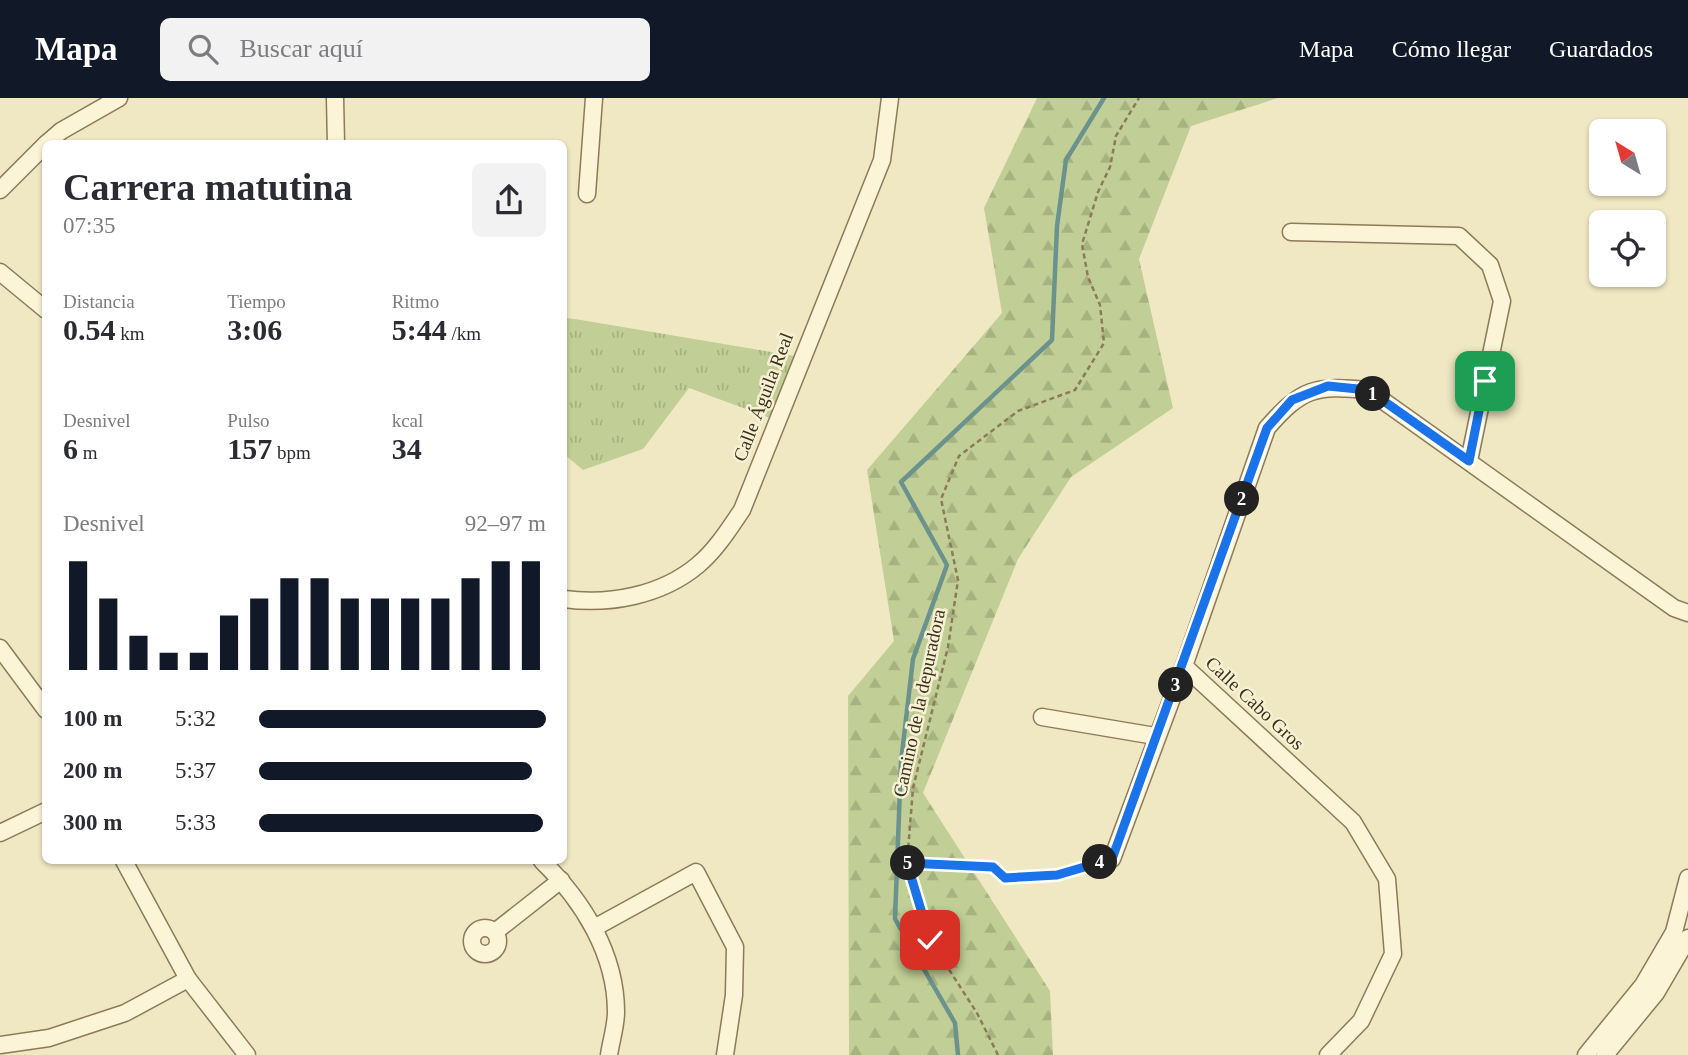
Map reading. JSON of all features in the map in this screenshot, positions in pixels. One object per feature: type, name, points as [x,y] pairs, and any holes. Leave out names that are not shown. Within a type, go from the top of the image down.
[{"type":"street","points":[[51,140],[61,131],[119,98]]},
{"type":"street","points":[[335,98],[335,140]]},
{"type":"street","points":[[587,194],[594,98]]},
{"type":"street","name":"Calle Águila Real","points":[[567,599],[586,602],[629,599],[664,584],[697,566],[722,540],[742,510],[882,160],[890,98]]},
{"type":"street","points":[[0,190],[42,148]]},
{"type":"street","points":[[1291,232],[1459,236],[1490,265],[1502,300],[1469,461]]},
{"type":"street","points":[[0,272],[42,307]]},
{"type":"street","name":"Calle Cabo Gros","points":[[1328,1055],[1361,1021],[1393,954],[1387,880],[1353,822],[1184,666],[1267,428],[1292,400],[1328,386],[1368,390],[1674,608],[1688,613]]},
{"type":"street","points":[[0,648],[42,705]]},
{"type":"street","points":[[1112,859],[1155,736],[1184,666]]},
{"type":"street","points":[[1042,717],[1155,736]]},
{"type":"street","points":[[0,833],[42,813]]},
{"type":"street","points":[[126,864],[187,979],[247,1055]]},
{"type":"street","points":[[545,864],[561,880],[594,928],[611,969],[616,1014],[608,1055]]},
{"type":"street","points":[[594,928],[696,872],[734,947],[734,995],[725,1055]]},
{"type":"street","points":[[1586,1055],[1650,974],[1674,932],[1688,878]]},
{"type":"street","points":[[495,932],[561,880]]},
{"type":"street","points":[[1605,1055],[1656,993],[1688,938]]},
{"type":"street","points":[[0,1045],[49,1038],[125,1013],[187,979]]},
{"type":"path","name":"Camino de la depuradora","points":[[998,1055],[976,1013],[930,940],[907,863],[913,788],[948,648],[958,580],[941,499],[959,456],[1018,411],[1075,390],[1104,343],[1100,305],[1088,278],[1082,244],[1098,192],[1110,167],[1116,136],[1139,98]]},
{"type":"path","points":[[907,863],[993,867],[1005,878],[1057,875],[1112,859]]},
{"type":"green space","points":[[1037,98],[1278,98],[1191,126],[1139,259],[1173,408],[1071,477],[1018,559],[923,793],[1050,991],[1053,1055],[849,1055],[848,696],[894,641],[867,470],[1002,313],[984,208]]},
{"type":"green space","points":[[567,318],[795,356],[770,418],[689,388],[643,449],[583,470],[567,457]]},
{"type":"waterway","points":[[958,1055],[955,1023],[895,919],[901,762],[913,659],[947,565],[901,482],[1052,340],[1057,226],[1066,160],[1104,98]]},
{"type":"route","points":[[930,940],[907,863],[993,867],[1005,878],[1057,875],[1112,859],[1155,736],[1184,666],[1267,428],[1292,400],[1328,386],[1368,390],[1469,461],[1485,381]]}]
